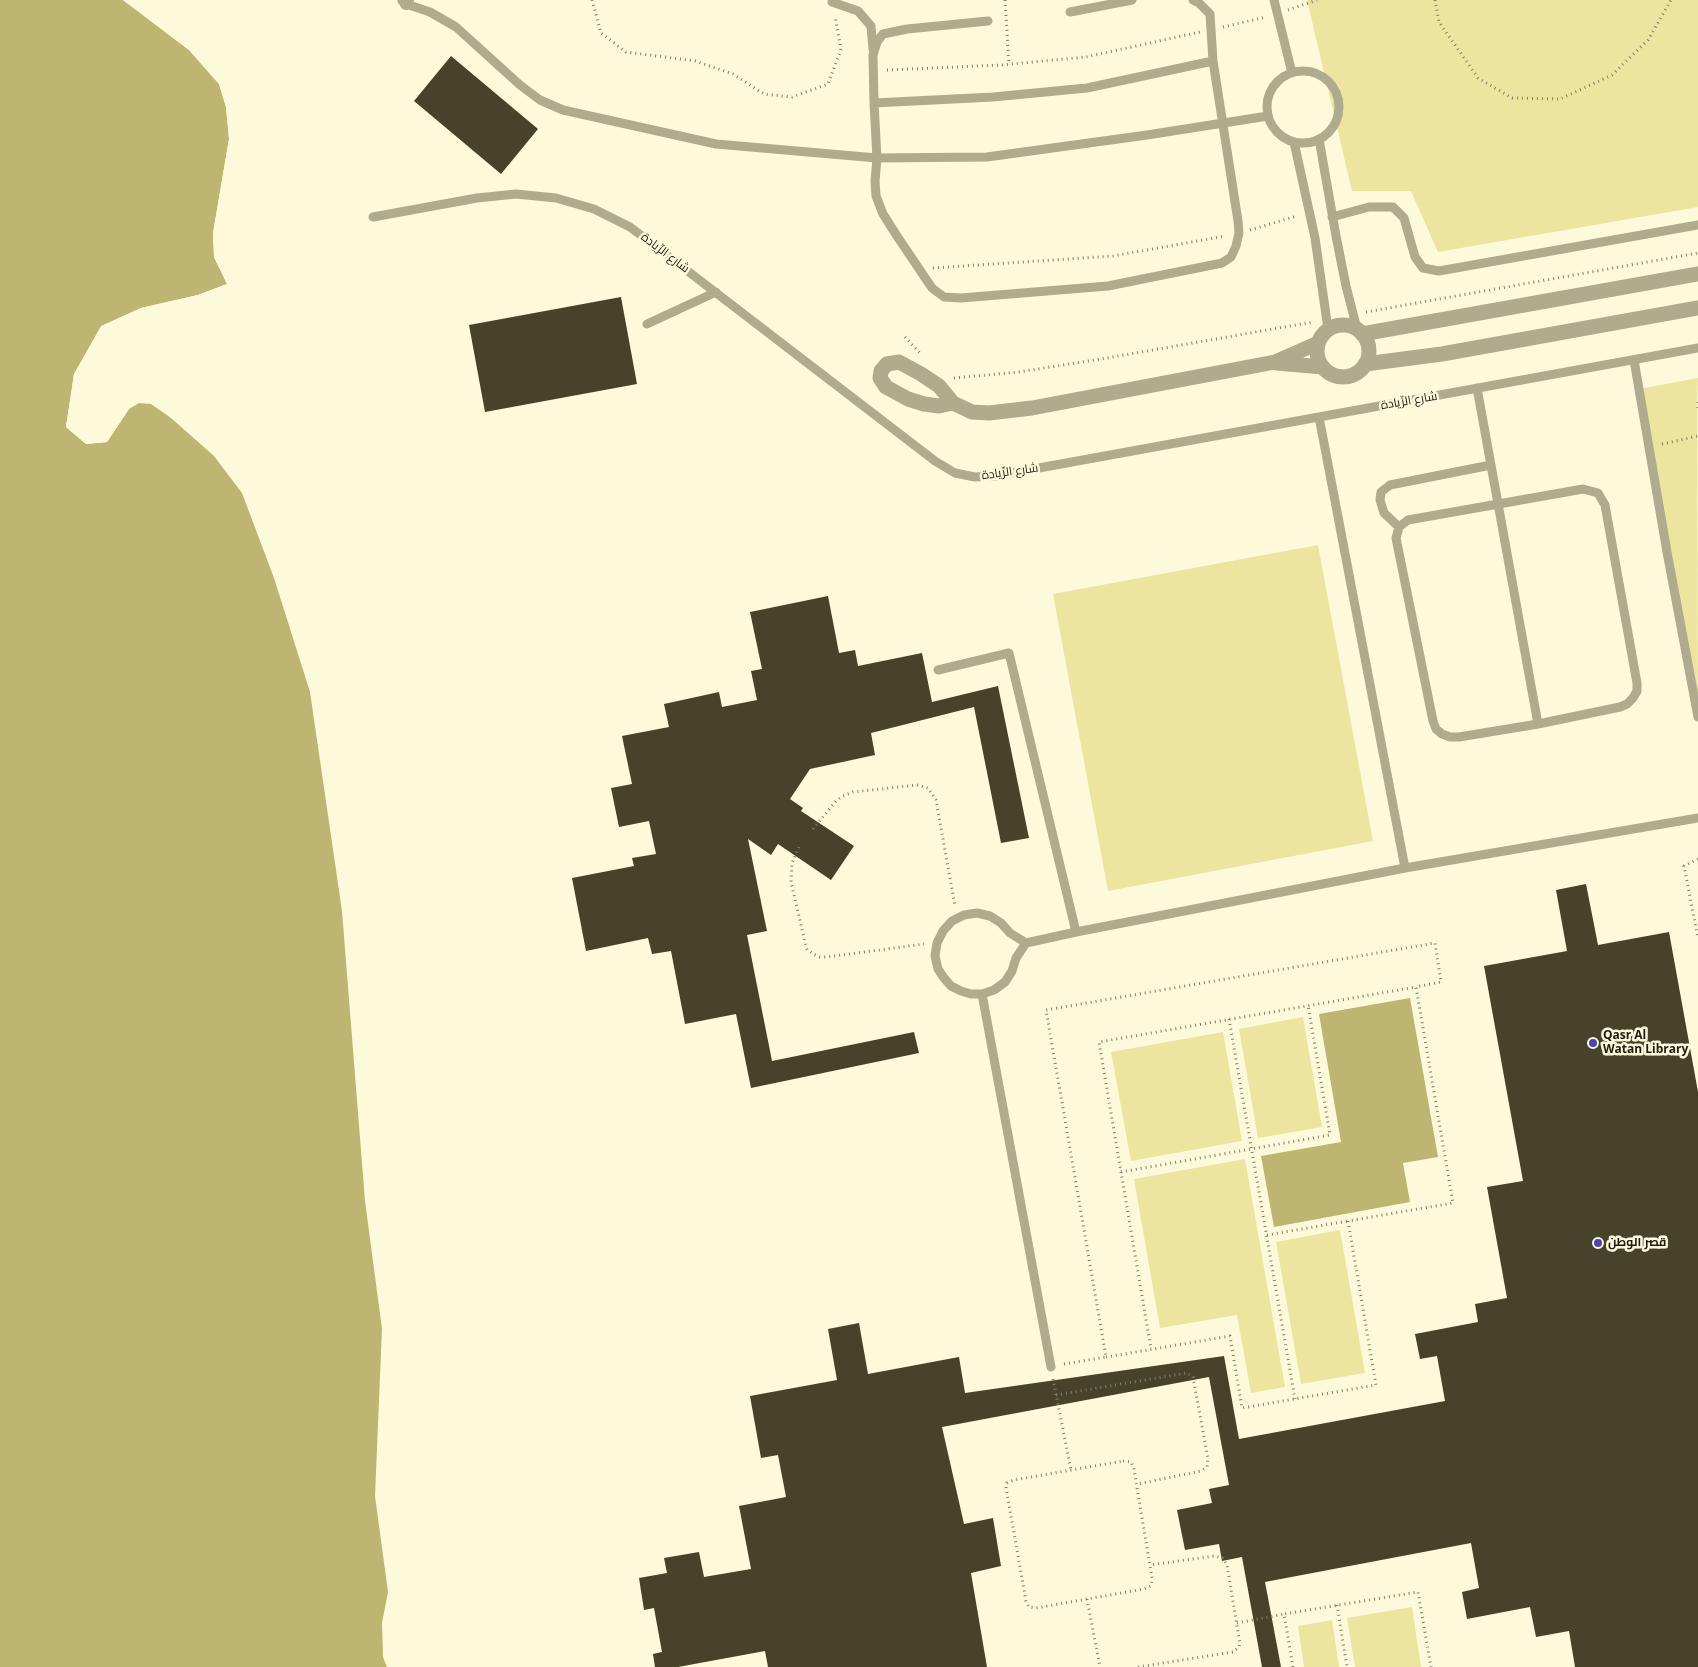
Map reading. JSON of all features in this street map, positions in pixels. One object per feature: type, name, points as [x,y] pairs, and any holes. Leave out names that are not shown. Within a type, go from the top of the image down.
[{"type":"street","points":[[1358,326],[1367,340],[1369,348],[1365,364],[1353,375],[1345,377],[1329,373],[1322,367],[1317,352],[1318,343],[1328,324],[1358,326],[1698,274]]},
{"type":"street","points":[[1365,364],[1442,354],[1698,308]]},
{"type":"street","points":[[953,403],[972,412],[989,413],[1032,408],[1275,362],[1318,343]]},
{"type":"street","points":[[1275,362],[1322,367]]},
{"type":"lane","points":[[1070,12],[1132,0]]},
{"type":"lane","points":[[832,2],[858,11],[871,26],[877,158],[875,181],[876,196],[882,214],[932,288],[944,297],[961,298],[1108,286],[1222,263],[1231,257],[1239,233],[1238,221],[1213,61],[1210,14],[1193,0]]},
{"type":"lane","points":[[1274,0],[1292,72]]},
{"type":"lane","points":[[405,2],[430,12],[456,28],[520,85],[540,100],[563,110],[716,144],[877,158],[987,156],[1147,135],[1268,116]]},
{"type":"lane","points":[[873,55],[877,42],[883,34],[907,29],[988,21]]},
{"type":"lane","points":[[874,102],[1002,96],[1087,88],[1213,61]]},
{"type":"lane","points":[[1292,72],[1316,73],[1334,88],[1339,111],[1335,123],[1319,139],[1302,143],[1285,138],[1277,132],[1268,116],[1268,100],[1275,84],[1292,72]]},
{"type":"lane","points":[[1319,139],[1346,286],[1358,326]]},
{"type":"lane","points":[[1294,142],[1310,212],[1328,324]]},
{"type":"lane","name":"شارع الرِّيادة","points":[[373,217],[496,195],[516,194],[556,198],[594,209],[630,227],[935,461],[955,473],[966,476],[995,476],[1698,348]]},
{"type":"lane","points":[[1332,217],[1369,207],[1393,207],[1404,218],[1415,257],[1423,268],[1439,271],[1698,225]]},
{"type":"lane","points":[[647,324],[716,292]]},
{"type":"lane","points":[[1634,360],[1668,562],[1698,717]]},
{"type":"lane","points":[[1477,388],[1538,724]]},
{"type":"lane","points":[[1320,417],[1405,868]]},
{"type":"lane","points":[[1399,527],[1384,513],[1380,500],[1381,492],[1390,485],[1491,464]]},
{"type":"lane","points":[[1582,488],[1598,493],[1606,505],[1637,683],[1633,698],[1628,704],[1620,707],[1538,724],[1450,737],[1436,729],[1396,538],[1399,527],[1408,520],[1582,488]]},
{"type":"lane","points":[[938,670],[1009,652],[1076,932]]},
{"type":"lane","points":[[1026,943],[1010,933],[1001,923],[990,916],[977,913],[964,915],[952,921],[943,930],[937,943],[935,956],[938,969],[951,986],[961,992],[982,994],[994,990],[1005,982],[1012,971],[1016,958],[1026,943],[1405,868],[1698,818]]},
{"type":"lane","points":[[982,994],[1051,1367]]},
{"type":"path","points":[[592,0],[601,33],[626,52],[695,61],[733,74],[764,94],[792,97],[828,84],[841,49],[832,2]]},
{"type":"path","points":[[1005,0],[1009,65]]},
{"type":"path","points":[[874,70],[1009,65],[1086,56],[1278,14],[1318,0]]},
{"type":"path","points":[[1435,0],[1439,22],[1478,78],[1512,98],[1560,99],[1612,75],[1648,40],[1671,0]]},
{"type":"path","points":[[920,269],[1113,256],[1239,233],[1310,212]]},
{"type":"path","points":[[1358,326],[1698,253]]},
{"type":"path","points":[[951,379],[1019,372],[1328,324]]},
{"type":"path","points":[[905,338],[924,358]]},
{"type":"path","points":[[1698,402],[1698,408]]},
{"type":"path","points":[[1649,447],[1698,436]]},
{"type":"path","points":[[813,829],[836,801],[853,792],[917,785],[928,788],[936,800],[958,918]]},
{"type":"path","points":[[799,847],[792,863],[791,882],[805,942],[813,954],[827,957],[937,943]]},
{"type":"path","points":[[1698,859],[1684,866],[1696,918],[1698,938]]},
{"type":"path","points":[[1106,1357],[1046,1010],[1435,943],[1442,982],[1099,1042],[1151,1349]]},
{"type":"path","points":[[1267,1235],[1452,1203],[1416,987]]},
{"type":"path","points":[[1121,1172],[1330,1134],[1308,1005]]},
{"type":"path","points":[[1229,1019],[1295,1399]]},
{"type":"path","points":[[1071,1470],[1051,1367],[1230,1336],[1242,1408],[1376,1385],[1348,1221]]},
{"type":"path","points":[[1056,1395],[1187,1373],[1193,1377],[1208,1459],[1207,1467],[1201,1471],[1137,1484]]},
{"type":"path","points":[[1127,1461],[1133,1465],[1152,1582],[1148,1588],[1036,1608],[1029,1607],[1026,1601],[1006,1488],[1008,1483],[1014,1480],[1071,1470],[1127,1461]]},
{"type":"path","points":[[1138,1667],[1236,1650],[1240,1644],[1228,1565],[1223,1558],[1214,1556],[1150,1565]]},
{"type":"path","points":[[1237,1623],[1418,1592],[1431,1667]]},
{"type":"path","points":[[1087,1599],[1100,1667]]},
{"type":"path","points":[[1337,1605],[1347,1667]]},
{"type":"path","points":[[1284,1614],[1293,1667]]},
{"type":"shaded area","points":[[0,0],[123,0],[189,50],[219,84],[226,107],[229,139],[213,233],[214,257],[227,284],[198,295],[141,308],[102,326],[74,374],[66,427],[86,444],[107,442],[129,409],[139,403],[151,404],[171,418],[214,456],[242,493],[274,578],[310,692],[342,911],[365,1201],[382,1329],[375,1496],[388,1592],[382,1623],[383,1657],[387,1667],[0,1667]]},
{"type":"shaded area","points":[[1307,0],[1698,0],[1698,207],[1438,252],[1411,191],[1352,191]]},
{"type":"shaded area","points":[[1698,378],[1697,403],[1698,717],[1639,389]]},
{"type":"shaded area","points":[[1318,545],[1373,841],[1108,891],[1053,594]]},
{"type":"shaded area","points":[[1410,998],[1438,1157],[1403,1163],[1410,1202],[1274,1227],[1261,1156],[1341,1142],[1319,1014]]},
{"type":"shaded area","points":[[1303,1017],[1322,1127],[1258,1138],[1239,1029]]},
{"type":"shaded area","points":[[1223,1032],[1242,1141],[1131,1161],[1111,1052]]},
{"type":"shaded area","points":[[1245,1159],[1285,1387],[1251,1393],[1237,1315],[1160,1328],[1134,1179]]},
{"type":"shaded area","points":[[1340,1230],[1365,1373],[1301,1384],[1276,1242]]},
{"type":"shaded area","points":[[1412,1607],[1421,1667],[1355,1667],[1347,1618]]},
{"type":"shaded area","points":[[1332,1620],[1339,1667],[1304,1667],[1298,1626]]},
{"type":"pier","points":[[123,0],[127,0],[191,48],[221,83],[229,107],[232,139],[215,233],[216,257],[229,284],[198,297],[142,310],[103,327],[77,374],[69,426],[86,442],[105,440],[128,406],[129,409],[107,442],[86,444],[66,427],[74,374],[101,326],[141,308],[198,295],[227,284],[214,257],[213,233],[229,139],[226,107],[219,84],[189,50]]},
{"type":"building","points":[[451,56],[538,129],[501,174],[414,101]]},
{"type":"building","points":[[621,297],[637,384],[485,412],[469,325]]},
{"type":"building","points":[[828,596],[839,653],[855,650],[858,666],[922,653],[932,702],[998,686],[1029,838],[1001,843],[974,707],[871,733],[875,755],[810,769],[790,799],[803,808],[801,811],[854,846],[831,880],[778,844],[771,855],[748,839],[767,931],[747,935],[772,1061],[914,1032],[919,1053],[751,1088],[736,1014],[685,1024],[671,951],[652,954],[648,938],[586,951],[572,878],[634,866],[632,858],[656,854],[649,821],[619,827],[611,788],[632,784],[622,736],[669,727],[664,704],[719,692],[722,707],[757,700],[751,671],[762,669],[750,612]]},
{"type":"building","name":"قصر الوطن","points":[[1586,884],[1598,945],[1669,932],[1698,1092],[1698,1667],[1575,1667],[1569,1631],[1536,1637],[1530,1607],[1467,1619],[1462,1592],[1479,1588],[1471,1543],[1265,1582],[1281,1667],[1262,1667],[1242,1557],[1222,1561],[1219,1544],[1185,1550],[1177,1510],[1212,1503],[1209,1489],[1229,1485],[1209,1377],[942,1427],[964,1524],[993,1518],[1001,1566],[971,1573],[987,1667],[768,1667],[765,1651],[678,1667],[655,1667],[653,1654],[662,1652],[654,1608],[644,1610],[639,1578],[667,1573],[664,1558],[699,1552],[704,1577],[751,1569],[739,1506],[786,1497],[778,1455],[761,1458],[750,1396],[837,1380],[828,1329],[859,1323],[868,1374],[959,1357],[965,1393],[1224,1356],[1239,1439],[1445,1401],[1437,1356],[1420,1359],[1415,1334],[1478,1322],[1475,1304],[1507,1298],[1487,1187],[1523,1181],[1484,966],[1567,951],[1556,890]]},
{"type":"place","name":"Qasr Al Watan Library","points":[[1593,1043]]},
{"type":"place","name":"قصر الوطن","points":[[1598,1243]]}]
